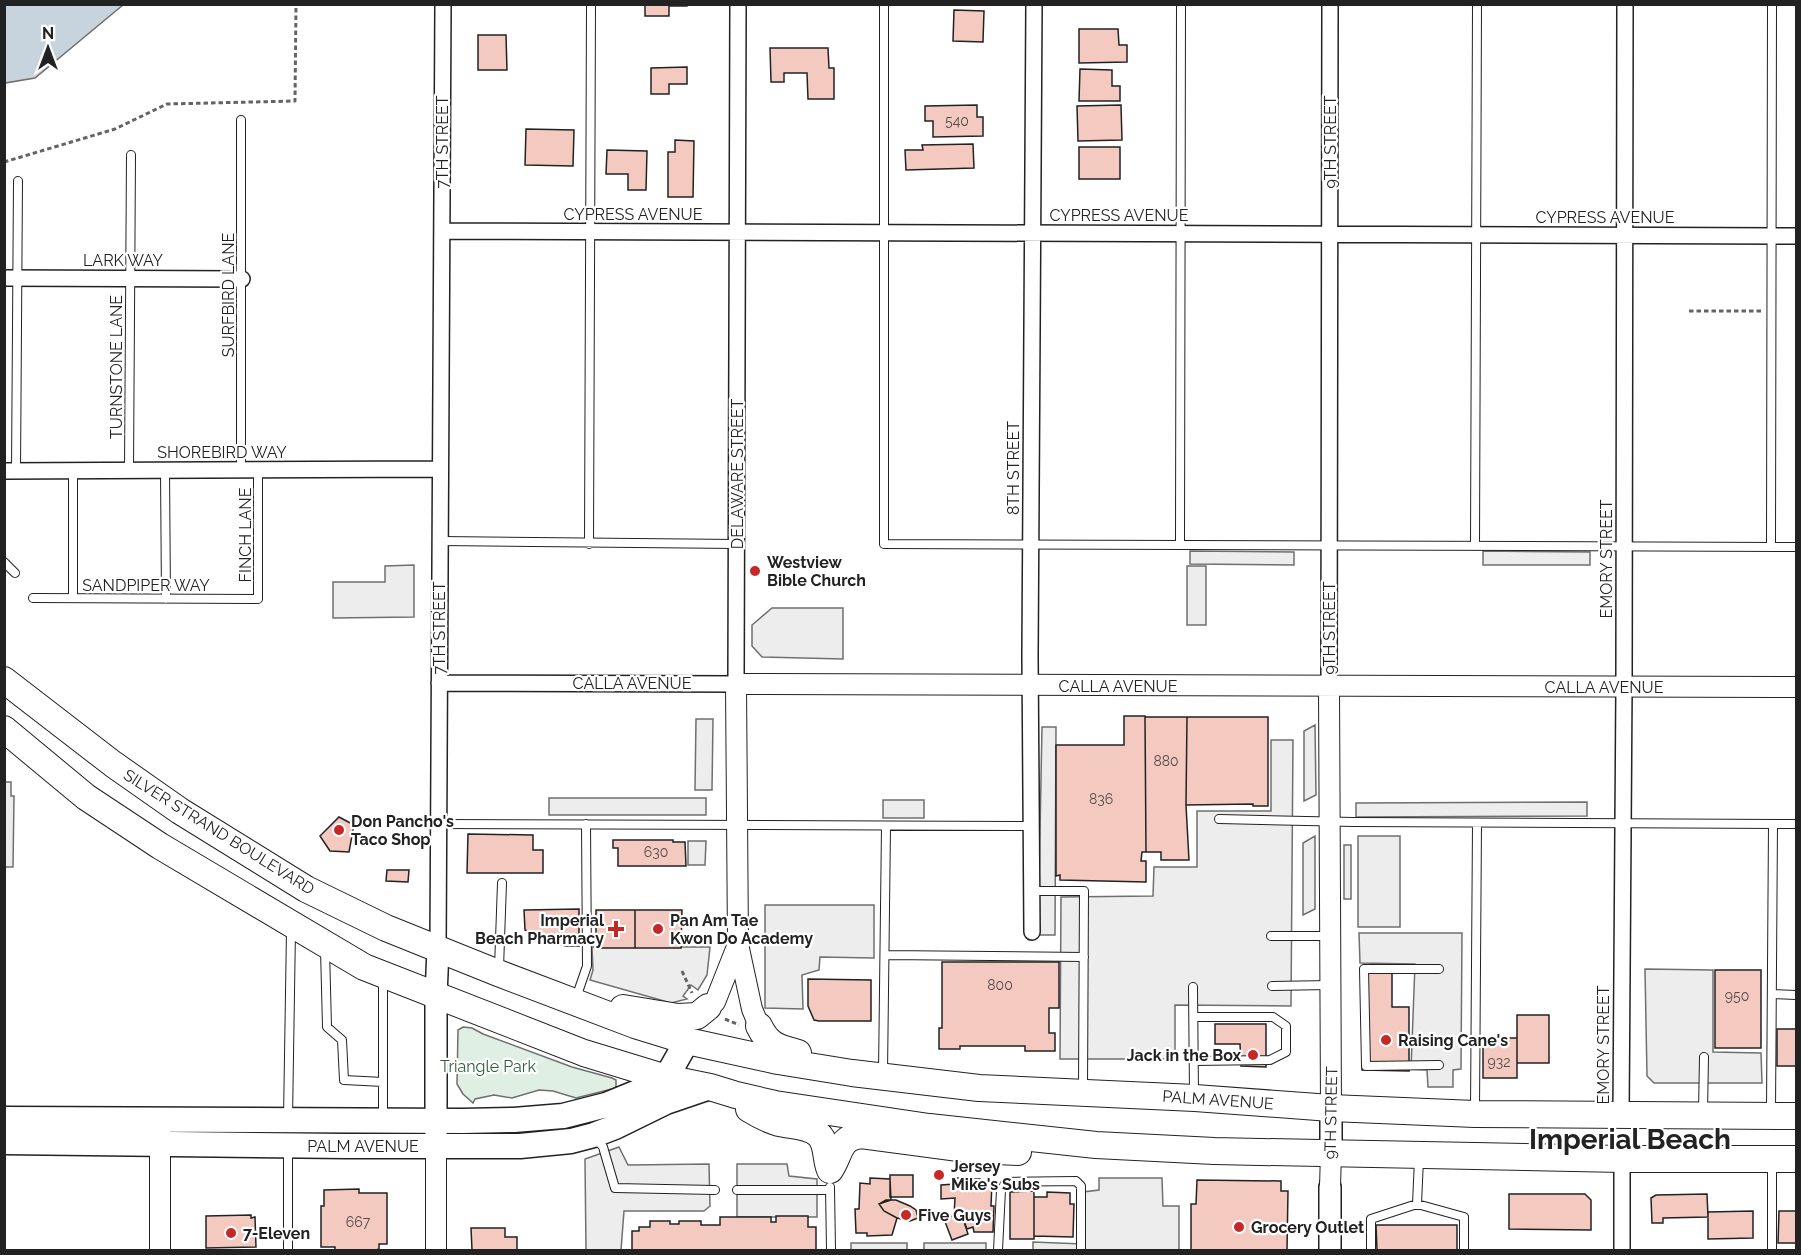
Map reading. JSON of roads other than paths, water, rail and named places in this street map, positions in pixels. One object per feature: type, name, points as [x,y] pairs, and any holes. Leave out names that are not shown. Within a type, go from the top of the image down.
[{"type":"highway","name":"SILVER STRAND BOULEVARD","points":[[4,680],[113,764],[180,812],[306,889],[386,928],[498,973],[582,1006],[687,1041]]},
{"type":"highway","points":[[4,729],[86,797],[160,846],[364,967],[584,1053],[666,1078],[736,1095],[775,1104],[929,1127],[1096,1145],[1214,1151],[1622,1159],[1784,1159]]},
{"type":"highway","points":[[582,1006],[615,1006],[678,1017],[697,1016],[706,1005]]},
{"type":"highway","points":[[754,1028],[777,1047],[820,1059],[852,1073]]},
{"type":"highway","name":"PALM AVENUE","points":[[687,1041],[778,1061],[852,1073],[979,1088],[1194,1098],[1331,1108],[1475,1113],[1797,1116]]},
{"type":"highway","points":[[736,1095],[750,1110],[777,1122],[806,1128],[819,1135],[825,1148],[830,1180]]},
{"type":"highway","points":[[830,1180],[843,1142],[852,1136],[861,1135],[1012,1153],[1096,1145]]},
{"type":"main road","name":"7TH STREET","points":[[436,1146],[438,949]]},
{"type":"main road","points":[[666,1078],[687,1041]]},
{"type":"main road","name":"PALM AVENUE","points":[[4,1119],[514,1120],[563,1116],[606,1105],[666,1078]]},
{"type":"main road","name":"PALM AVENUE","points":[[4,1142],[520,1146],[571,1141],[594,1135],[666,1102],[710,1088]]},
{"type":"main road","name":"9TH STREET","points":[[1331,1108],[1331,1153]]},
{"type":"main road","points":[[288,1120],[288,1146]]},
{"type":"main road","name":"9TH STREET","points":[[1330,1186],[1330,1251]]},
{"type":"street","name":"7TH STREET","points":[[438,949],[443,4]]},
{"type":"street","name":"DELAWARE STREET","points":[[738,4],[736,684],[738,944],[754,1028]]},
{"type":"street","name":"8TH STREET","points":[[1032,932],[1030,685],[1034,4]]},
{"type":"street","name":"9TH STREET","points":[[1330,4],[1331,1108]]},
{"type":"street","name":"EMORY STREET","points":[[1621,1114],[1625,4]]},
{"type":"street","name":"CYPRESS AVENUE","points":[[442,231],[1797,236]]},
{"type":"street","name":"LARK WAY","points":[[11,278],[242,279]]},
{"type":"street","name":"SHOREBIRD WAY","points":[[10,471],[440,469]]},
{"type":"street","name":"CALLA AVENUE","points":[[439,683],[1797,687]]},
{"type":"street","name":"DELAWARE STREET","points":[[706,1005],[715,1002],[738,944]]},
{"type":"street","points":[[160,1120],[160,1251]]},
{"type":"street","name":"7TH STREET","points":[[436,1146],[436,1251]]},
{"type":"street","name":"9TH STREET","points":[[1330,1186],[1331,1153]]},
{"type":"street","points":[[1622,1159],[1622,1251]]},
{"type":"lane","points":[[589,544],[591,4]]},
{"type":"lane","points":[[884,4],[884,544],[1797,547]]},
{"type":"lane","points":[[1180,4],[1180,544]]},
{"type":"lane","points":[[1475,545],[1477,4]]},
{"type":"lane","points":[[1772,4],[1772,546]]},
{"type":"lane","name":"SURFBIRD LANE","points":[[241,120],[241,470]]},
{"type":"lane","name":"TURNSTONE LANE","points":[[129,470],[131,155]]},
{"type":"lane","points":[[10,471],[11,278],[18,181]]},
{"type":"lane","points":[[165,470],[166,599]]},
{"type":"lane","name":"FINCH LANE","points":[[258,470],[258,599]]},
{"type":"lane","points":[[73,471],[73,598]]},
{"type":"lane","points":[[440,541],[737,544]]},
{"type":"lane","points":[[4,562],[15,573]]},
{"type":"lane","name":"SANDPIPER WAY","points":[[33,598],[258,599]]},
{"type":"lane","points":[[1219,819],[1330,822],[1797,824]]},
{"type":"lane","points":[[1475,1113],[1477,823]]},
{"type":"lane","points":[[439,824],[1031,826]]},
{"type":"lane","points":[[582,1006],[587,966],[586,824]]},
{"type":"lane","points":[[1771,1116],[1773,824]]},
{"type":"lane","points":[[883,1076],[886,826]]},
{"type":"lane","points":[[498,973],[502,883]]},
{"type":"lane","points":[[1031,891],[1084,891],[1083,1093]]},
{"type":"lane","points":[[288,1120],[292,926]]},
{"type":"lane","points":[[1271,936],[1331,936]]},
{"type":"lane","points":[[324,945],[327,1027],[342,1040],[344,1080],[383,1082]]},
{"type":"lane","points":[[885,955],[1084,957]]},
{"type":"lane","points":[[1438,969],[1364,969],[1366,1066],[1438,1065]]},
{"type":"lane","points":[[383,975],[383,1120]]},
{"type":"lane","points":[[1272,986],[1331,985]]},
{"type":"lane","points":[[1193,987],[1194,1098]]},
{"type":"lane","points":[[1772,994],[1797,994]]},
{"type":"lane","points":[[1194,1017],[1273,1017],[1286,1026],[1286,1052],[1270,1060],[1194,1061]]},
{"type":"lane","points":[[1703,1116],[1704,1057]]},
{"type":"lane","points":[[594,1135],[603,1148],[615,1188],[715,1190]]},
{"type":"lane","points":[[288,1146],[288,1251]]},
{"type":"lane","points":[[1417,1204],[1419,1154]]},
{"type":"lane","points":[[1772,1251],[1784,1159]]},
{"type":"lane","points":[[737,1190],[830,1180],[831,1251]]},
{"type":"lane","points":[[998,1251],[1001,1190],[1006,1182],[1076,1181],[1081,1186],[1081,1251]]},
{"type":"lane","points":[[1371,1251],[1371,1219],[1417,1204],[1464,1217],[1464,1251]]},
{"type":"place","name":"Westview Bible Church","points":[[755,571]]},
{"type":"place","name":"Don Pancho's Taco Shop","points":[[339,830]]},
{"type":"place","name":"Imperial Beach Pharmacy","points":[[616,929]]},
{"type":"place","name":"Pan Am Tae Kwon Do Academy","points":[[658,929]]},
{"type":"place","name":"Raising Cane's","points":[[1386,1040]]},
{"type":"place","name":"Jack in the Box","points":[[1253,1055]]},
{"type":"place","name":"Jersey Mike's Subs","points":[[939,1175]]},
{"type":"place","name":"Five Guys","points":[[906,1215]]},
{"type":"place","name":"Grocery Outlet","points":[[1239,1227]]},
{"type":"place","name":"7-Eleven","points":[[231,1233]]},
{"type":"district","name":"Imperial Beach","points":[[1630,1139]]},
{"type":"park label","name":"Triangle Park","points":[[488,1066]]}]
